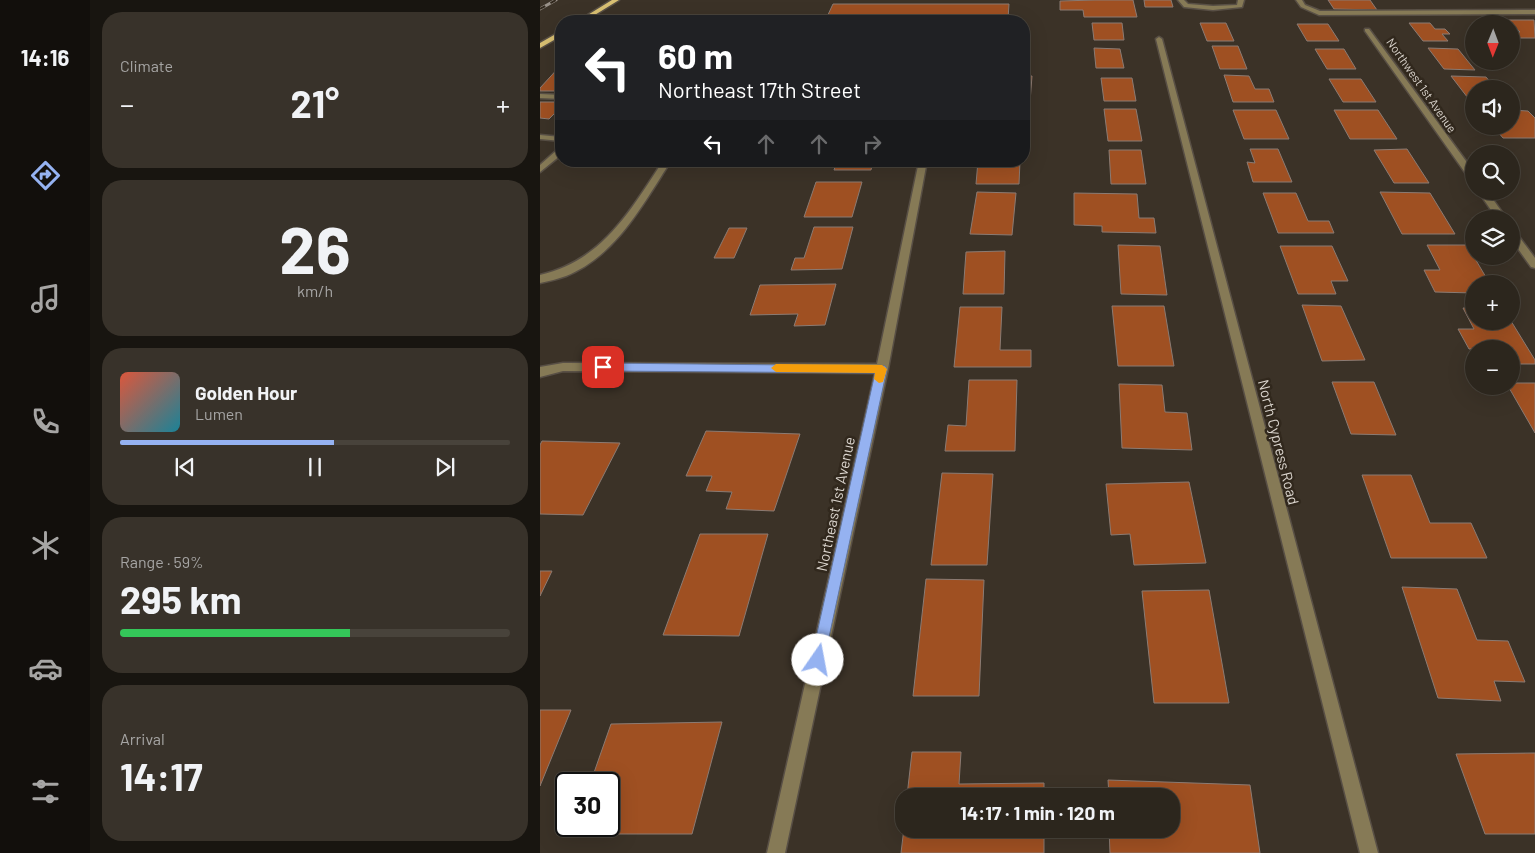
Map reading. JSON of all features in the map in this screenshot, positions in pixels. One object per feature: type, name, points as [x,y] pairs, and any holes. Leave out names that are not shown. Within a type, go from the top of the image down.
[{"type":"main road","points":[[591,15],[616,0]]},
{"type":"main road","points":[[540,46],[555,37]]},
{"type":"street","points":[[1181,0],[1186,6],[1194,8],[1231,8],[1240,6],[1241,0]]},
{"type":"street","points":[[1299,0],[1302,6],[1319,14],[1535,12]]},
{"type":"street","name":"Northwest 1st Avenue","points":[[1368,30],[1465,166]]},
{"type":"street","name":"North Cypress Road","points":[[1159,39],[1368,853]]},
{"type":"street","points":[[540,96],[555,97]]},
{"type":"street","points":[[540,137],[555,138]]},
{"type":"street","points":[[540,169],[555,156]]},
{"type":"street","points":[[540,279],[555,277],[588,259],[617,234],[664,167]]},
{"type":"street","name":"Northeast 1st Avenue","points":[[776,853],[882,369],[922,167]]},
{"type":"street","points":[[1520,244],[1535,265]]},
{"type":"street","points":[[540,372],[564,367],[882,369]]},
{"type":"building","points":[[1133,0],[1137,17],[1084,17],[1083,10],[1060,10],[1060,1]]},
{"type":"building","points":[[1144,0],[1171,0],[1173,7],[1145,7]]},
{"type":"building","points":[[1328,0],[1370,0],[1377,10],[1334,9]]},
{"type":"building","points":[[833,4],[1009,4],[1008,15],[828,15]]},
{"type":"building","points":[[1520,20],[1534,20],[1535,38],[1520,38]]},
{"type":"building","points":[[1092,23],[1122,23],[1124,40],[1094,40]]},
{"type":"building","points":[[1200,23],[1226,23],[1234,41],[1207,41]]},
{"type":"building","points":[[1409,23],[1430,23],[1435,29],[1445,29],[1450,34],[1442,34],[1448,41],[1423,41]]},
{"type":"building","points":[[1297,24],[1328,24],[1339,41],[1307,41]]},
{"type":"building","points":[[1212,46],[1238,46],[1247,69],[1220,69]]},
{"type":"building","points":[[1094,48],[1120,49],[1124,68],[1096,68]]},
{"type":"building","points":[[1428,48],[1458,49],[1465,58],[1465,70],[1444,69]]},
{"type":"building","points":[[1315,49],[1344,49],[1356,69],[1327,69]]},
{"type":"building","points":[[555,72],[555,91],[540,91],[540,88]]},
{"type":"building","points":[[1224,75],[1249,76],[1255,89],[1269,89],[1274,102],[1233,102]]},
{"type":"building","points":[[1030,76],[1032,76],[1030,102]]},
{"type":"building","points":[[1451,76],[1486,77],[1488,80],[1465,80],[1465,94]]},
{"type":"building","points":[[1101,78],[1132,78],[1136,101],[1104,101]]},
{"type":"building","points":[[1329,79],[1361,79],[1376,102],[1343,102]]},
{"type":"building","points":[[540,102],[555,102],[555,113],[549,119],[540,118]]},
{"type":"building","points":[[1104,109],[1136,109],[1142,141],[1108,141]]},
{"type":"building","points":[[1233,110],[1276,110],[1289,139],[1244,139]]},
{"type":"building","points":[[1334,110],[1378,110],[1397,139],[1350,139]]},
{"type":"building","points":[[1520,111],[1528,111],[1535,118],[1535,138],[1503,138],[1500,135],[1520,135]]},
{"type":"building","points":[[1250,149],[1278,149],[1292,182],[1253,182],[1247,162],[1255,163]]},
{"type":"building","points":[[1407,149],[1429,183],[1394,183],[1374,150]]},
{"type":"building","points":[[1109,150],[1141,150],[1146,184],[1111,184]]},
{"type":"building","points":[[835,167],[872,167],[871,170],[834,170]]},
{"type":"building","points":[[977,167],[1020,167],[1019,184],[976,184]]},
{"type":"building","points":[[816,182],[862,182],[852,217],[804,217]]},
{"type":"building","points":[[977,192],[1016,193],[1012,235],[970,234]]},
{"type":"building","points":[[1380,192],[1430,193],[1455,234],[1402,234]]},
{"type":"building","points":[[1074,193],[1137,194],[1139,218],[1154,218],[1156,233],[1102,232],[1102,226],[1074,225]]},
{"type":"building","points":[[1263,193],[1296,193],[1308,221],[1329,221],[1334,233],[1278,233]]},
{"type":"building","points":[[814,227],[853,227],[842,269],[791,270],[795,258],[804,258]]},
{"type":"building","points":[[729,228],[747,228],[734,258],[714,258]]},
{"type":"building","points":[[1118,245],[1160,246],[1167,295],[1121,294]]},
{"type":"building","points":[[1427,245],[1465,245],[1465,265],[1479,265],[1485,275],[1465,275],[1465,293],[1435,292],[1424,270],[1440,270]]},
{"type":"building","points":[[1280,246],[1332,246],[1348,281],[1331,281],[1336,294],[1298,294]]},
{"type":"building","points":[[1005,251],[1004,294],[963,294],[966,252]]},
{"type":"building","points":[[836,284],[825,325],[794,326],[798,314],[750,315],[760,285]]},
{"type":"building","points":[[1302,305],[1341,306],[1365,360],[1322,361]]},
{"type":"building","points":[[1112,306],[1164,306],[1174,366],[1118,366]]},
{"type":"building","points":[[960,307],[1002,307],[1000,350],[1031,350],[1031,367],[954,367]]},
{"type":"building","points":[[1458,329],[1517,330],[1535,360],[1535,364],[1520,364],[1520,340],[1465,340],[1465,342]]},
{"type":"building","points":[[969,380],[1017,380],[1015,451],[945,451],[948,425],[966,426]]},
{"type":"building","points":[[1332,382],[1374,382],[1396,435],[1351,434]]},
{"type":"building","points":[[1520,383],[1535,383],[1535,433],[1513,395],[1520,395]]},
{"type":"building","points":[[1119,384],[1162,385],[1165,412],[1187,413],[1192,450],[1122,448]]},
{"type":"building","points":[[706,431],[800,434],[774,511],[726,509],[732,492],[706,491],[712,476],[686,476]]},
{"type":"building","points":[[542,441],[620,443],[583,515],[540,514],[540,445]]},
{"type":"building","points":[[942,473],[993,474],[987,565],[931,565]]},
{"type":"building","points":[[1362,475],[1411,475],[1430,523],[1471,523],[1487,558],[1391,558]]},
{"type":"building","points":[[1189,482],[1206,563],[1134,565],[1130,534],[1111,535],[1106,484]]},
{"type":"building","points":[[700,534],[768,534],[739,636],[663,635]]},
{"type":"building","points":[[540,571],[552,571],[540,596]]},
{"type":"building","points":[[926,579],[984,580],[979,696],[913,696]]},
{"type":"building","points":[[1402,587],[1457,589],[1477,640],[1508,641],[1525,682],[1494,681],[1501,701],[1438,698]]},
{"type":"building","points":[[1209,590],[1229,703],[1154,703],[1142,591]]},
{"type":"building","points":[[540,710],[571,710],[540,786]]},
{"type":"building","points":[[722,722],[692,834],[620,834],[620,772],[594,772],[611,724]]},
{"type":"building","points":[[912,752],[961,752],[959,784],[1044,783],[1044,788],[908,788]]},
{"type":"building","points":[[1535,753],[1535,834],[1485,834],[1456,754]]},
{"type":"building","points":[[1108,780],[1250,785],[1260,853],[1110,853],[1109,838],[1180,838],[1180,788],[1108,788]]},
{"type":"building","points":[[903,838],[1044,838],[1044,853],[901,853]]},
{"type":"railway","points":[[540,9],[556,0]]},
{"type":"slow traffic","points":[[776,368],[882,369],[879,379]]},
{"type":"route","points":[[603,367],[882,369],[818,660]]}]
